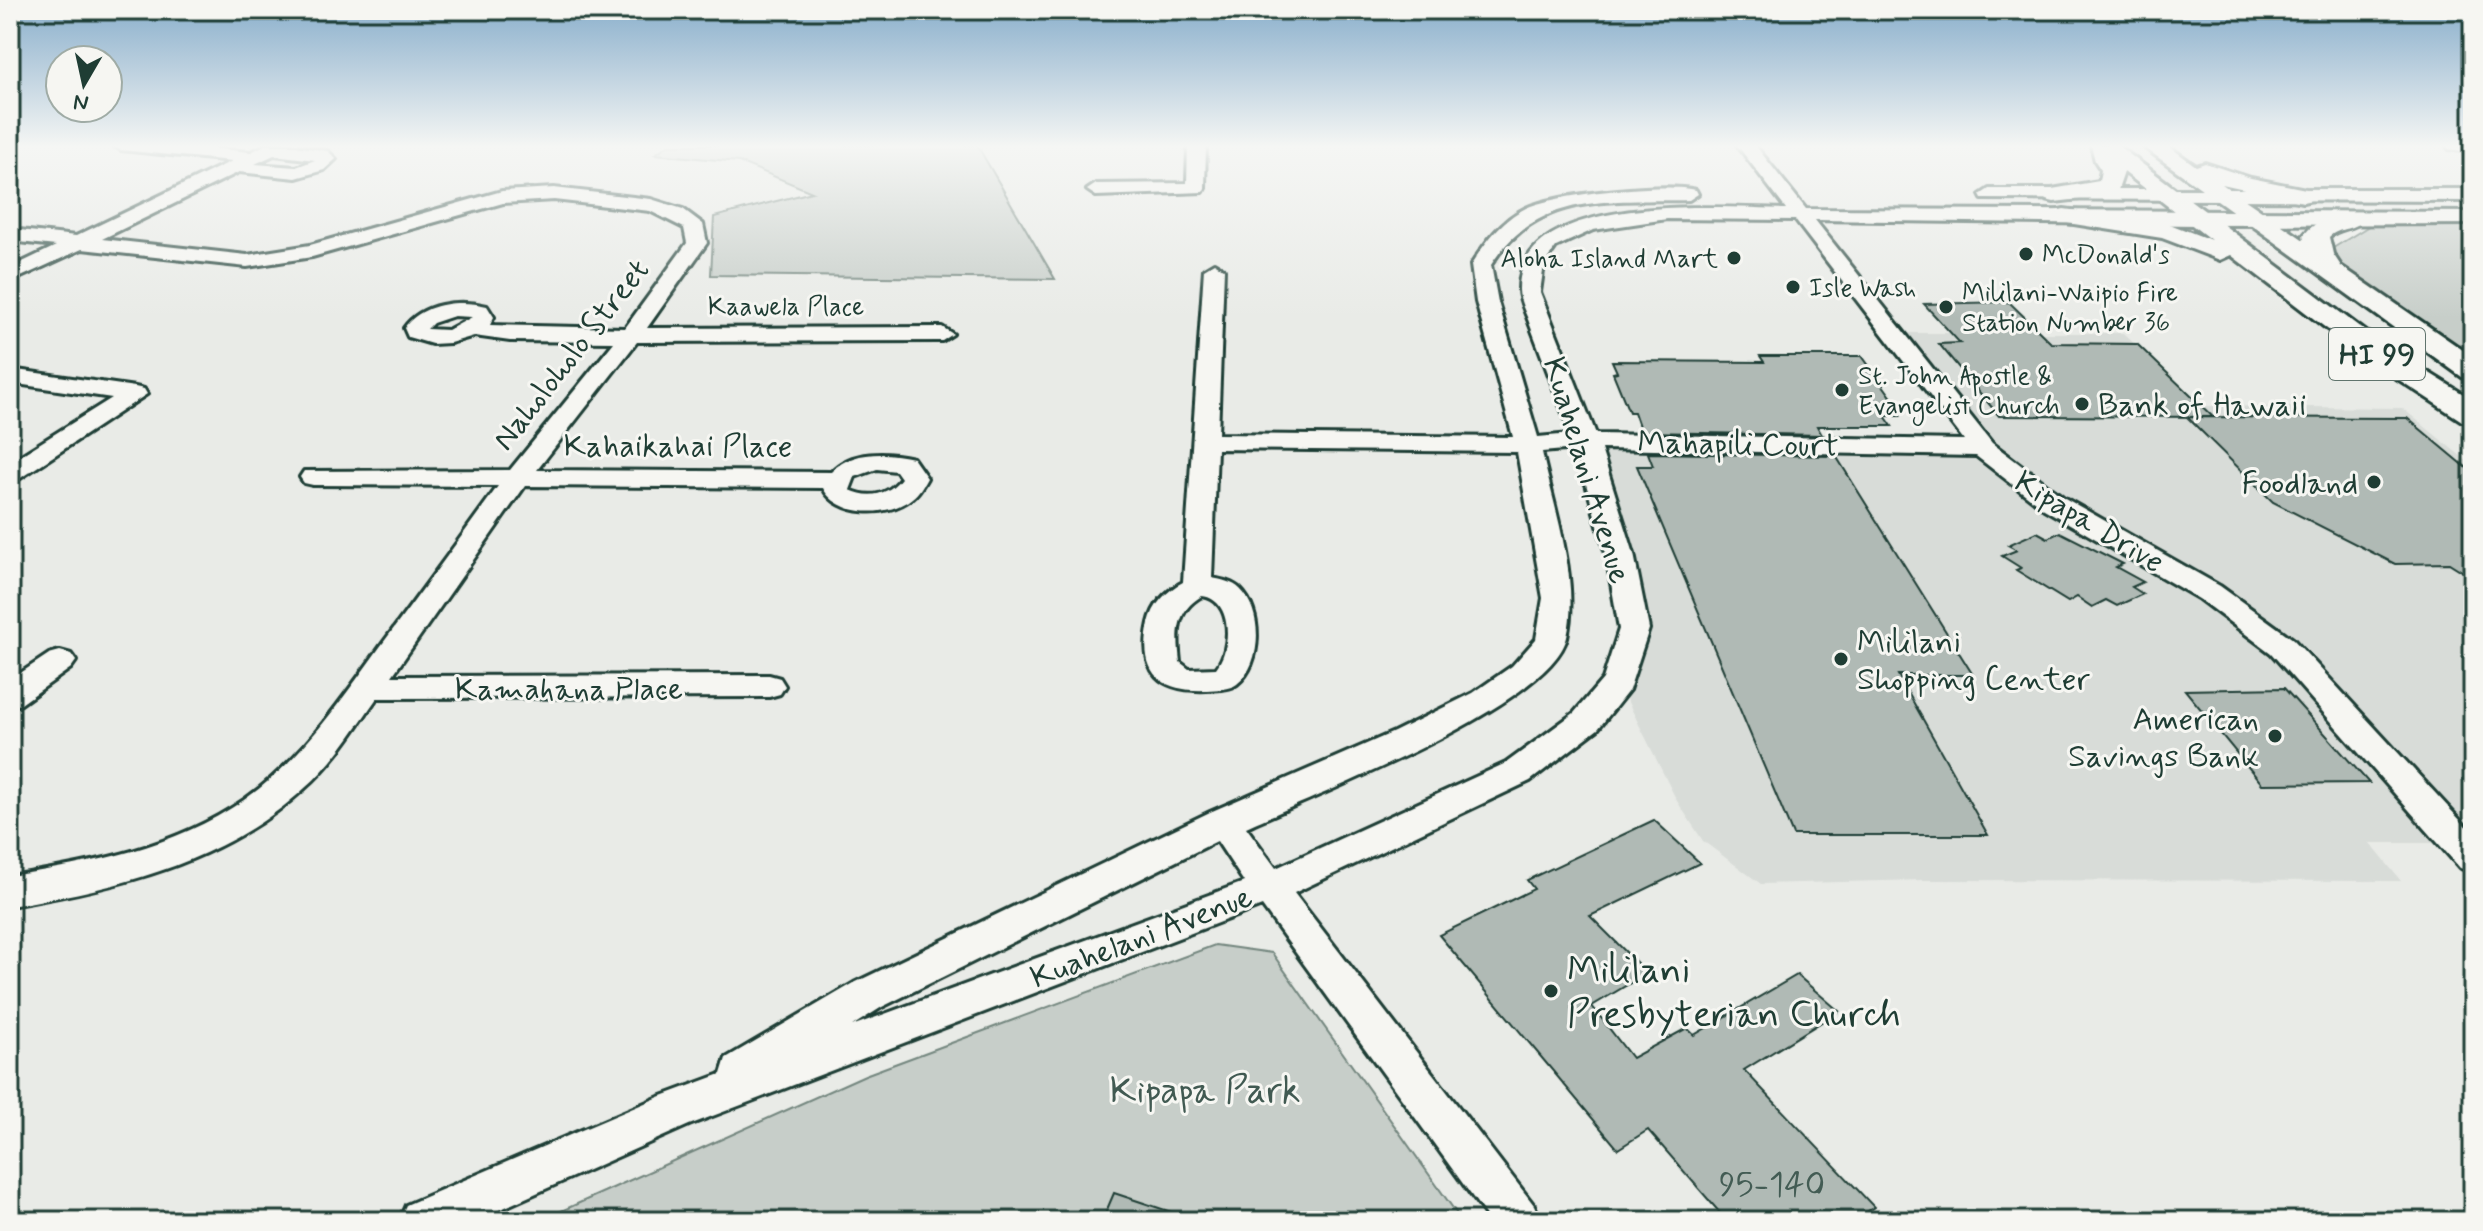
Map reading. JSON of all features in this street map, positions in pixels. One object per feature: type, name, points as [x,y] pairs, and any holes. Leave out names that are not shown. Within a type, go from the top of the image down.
[{"type":"main road","points":[[2059,206],[2068,202]]},
{"type":"main road","name":"HI 99","points":[[2178,202],[2286,288],[2371,349],[2473,414]]},
{"type":"main road","name":"HI 99","points":[[2231,202],[2473,371]]},
{"type":"main road","points":[[2059,206],[2198,241],[2286,288]]},
{"type":"main road","points":[[2334,275],[2320,254],[2316,236],[2325,227],[2351,219]]},
{"type":"street","points":[[10,276],[163,202]]},
{"type":"street","name":"Naholoholo Street","points":[[78,244],[247,261],[312,251],[483,202]]},
{"type":"street","name":"Naholoholo Street","points":[[10,891],[97,877],[149,861],[200,840],[255,810],[304,768],[332,737],[517,479],[631,335],[697,243],[696,228],[685,217],[651,205],[628,202]]},
{"type":"street","name":"Kuahelani Avenue","points":[[674,1111],[868,995],[1223,822],[1406,740],[1484,701],[1523,674],[1551,641],[1558,598],[1528,445],[1487,302],[1481,265],[1493,246],[1512,226],[1533,212],[1572,202]]},
{"type":"street","name":"Kuahelani Avenue","points":[[422,1221],[674,1111],[1269,888],[1518,772],[1586,721],[1618,682],[1634,629],[1620,554],[1586,441],[1529,292],[1534,264],[1549,243],[1588,225],[1621,218],[1773,202]]},
{"type":"street","name":"Kipapa Drive","points":[[1800,202],[1983,448],[2002,468],[2041,496],[2252,618],[2282,646],[2473,858]]},
{"type":"street","name":"Kuahelani Avenue","points":[[1904,202],[2059,206],[2098,202]]},
{"type":"street","name":"Kuahelani Avenue","points":[[2031,202],[2197,219],[2473,218]]},
{"type":"street","points":[[10,235],[78,244]]},
{"type":"street","points":[[1197,586],[1214,269]]},
{"type":"street","name":"Kaawela Place","points":[[473,329],[510,334],[942,334]]},
{"type":"street","points":[[10,376],[135,394],[10,473]]},
{"type":"street","name":"Mahapili Court","points":[[1206,441],[1528,445],[1586,441],[1983,448]]},
{"type":"street","name":"Kahaikahai Place","points":[[313,477],[838,480]]},
{"type":"street","points":[[10,696],[60,661]]},
{"type":"street","name":"Kamahana Place","points":[[368,687],[769,686]]},
{"type":"street","points":[[1223,822],[1518,1221]]},
{"type":"shaded area","name":"Mililani Shopping Center","points":[[1892,333],[2123,333],[2200,406],[2402,408],[2473,466],[2473,858],[2460,843],[2370,843],[2401,881],[1924,880],[1761,884],[1703,841],[1677,801],[1618,682],[1631,645],[1586,441],[1982,448]]},
{"type":"green space","points":[[771,202],[1010,202],[1055,279],[711,275],[714,217]]},
{"type":"green space","points":[[2369,226],[2473,226],[2473,358],[2325,253]]},
{"type":"green space","name":"Kipapa Park","points":[[1215,945],[1272,953],[1462,1221],[539,1221],[865,1075]]},
{"type":"building","points":[[2009,302],[2051,343],[2137,344],[2213,417],[1999,416],[1939,344],[1960,343],[1924,304]]},
{"type":"building","name":"St. John Apostle & Evangelist Church","points":[[1760,356],[1862,356],[1895,402],[1890,402],[1900,416],[1885,416],[1892,426],[1817,426],[1822,435],[1641,432],[1613,373],[1617,372],[1612,361],[1764,362]]},
{"type":"building","points":[[2187,417],[2407,418],[2473,473],[2473,578],[2449,563],[2395,564],[2273,502]]},
{"type":"building","name":"Mililani Shopping Center","points":[[1648,453],[1836,456],[1973,675],[1898,675],[1988,835],[1793,835],[1637,466],[1653,466]]},
{"type":"building","points":[[2037,532],[2048,538],[2060,532],[2123,564],[2116,567],[2143,582],[2132,587],[2143,594],[2117,606],[2106,600],[2092,607],[2077,597],[2068,602],[2016,570],[2021,568],[2002,556],[2017,550],[2008,545]]},
{"type":"building","name":"American Savings Bank","points":[[2284,688],[2369,783],[2262,784],[2185,690]]},
{"type":"building","name":"Mililani Presbyterian Church","points":[[1654,820],[1700,863],[1590,916],[1647,973],[1592,1006],[1632,1058],[1687,1028],[1694,1035],[1797,975],[1839,1011],[1744,1070],[1874,1207],[1853,1221],[1727,1221],[1648,1130],[1618,1149],[1439,935],[1534,889],[1527,880]]},
{"type":"building","points":[[1114,1193],[1183,1216],[1182,1221],[1102,1221]]},
{"type":"place","name":"McDonald's","points":[[2026,254]]},
{"type":"place","name":"Aloha Island Mart","points":[[1734,258]]},
{"type":"place","name":"Isle Wash","points":[[1793,287]]},
{"type":"place","name":"Mililani-Waipio Fire Station Number 36","points":[[1946,307]]},
{"type":"place","name":"St. John Apostle & Evangelist Church","points":[[1842,390]]},
{"type":"place","name":"Bank of Hawaii","points":[[2082,404]]},
{"type":"place","name":"Foodland","points":[[2374,482]]},
{"type":"place","name":"Mililani Shopping Center","points":[[1841,659]]},
{"type":"place","name":"American Savings Bank","points":[[2275,736]]},
{"type":"place","name":"Mililani Presbyterian Church","points":[[1551,991]]}]
